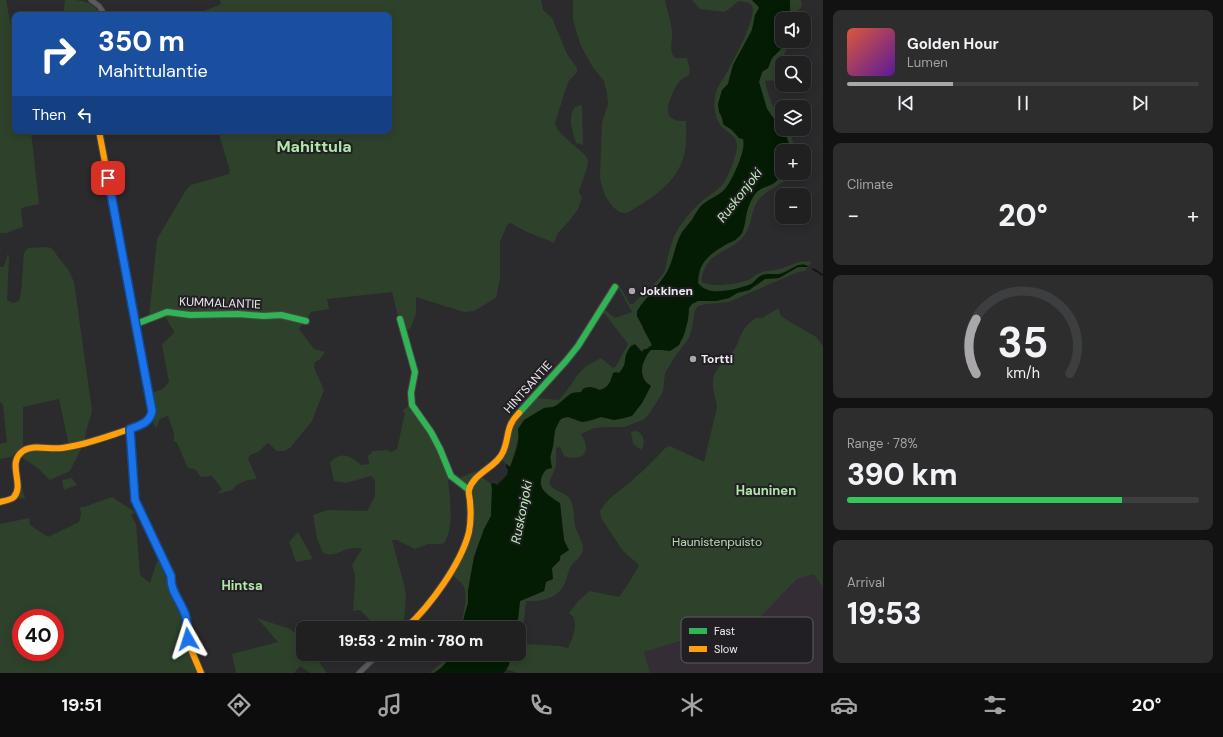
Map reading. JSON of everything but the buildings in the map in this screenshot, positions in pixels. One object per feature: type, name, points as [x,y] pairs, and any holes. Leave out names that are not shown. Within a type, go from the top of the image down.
[{"type":"street","points":[[91,0],[99,6],[103,12]]},
{"type":"street","points":[[0,502],[10,500],[15,495],[17,488],[15,468],[16,460],[26,449],[53,449],[87,443],[130,429],[146,422],[151,417],[152,411],[100,134]]},
{"type":"street","name":"HINTSANTIE","points":[[469,490],[476,478],[503,453],[510,424],[514,418],[573,352],[615,287]]},
{"type":"street","name":"KUMMALANTIE","points":[[136,324],[167,312],[190,315],[280,315],[306,321]]},
{"type":"street","points":[[400,319],[415,372],[411,393],[412,406],[431,432],[440,449],[450,476],[469,490],[471,518],[470,532],[451,574],[414,621]]},
{"type":"street","points":[[130,429],[135,500],[171,576],[170,583],[173,591],[181,603],[185,615],[190,649],[201,673]]},
{"type":"street","points":[[359,673],[372,661]]},
{"type":"shaded area","points":[[814,574],[823,588],[823,673],[650,673],[644,652],[681,641],[681,663],[813,663],[813,617],[760,617],[797,579]]},
{"type":"green space","points":[[0,0],[6,0],[12,31],[12,134],[31,134],[39,204],[21,209],[23,227],[6,233],[0,233]]},
{"type":"green space","points":[[65,0],[76,0],[86,2],[94,6],[99,12],[62,12]]},
{"type":"green space","points":[[220,0],[541,0],[543,10],[552,18],[567,54],[577,68],[577,72],[568,82],[555,123],[561,134],[584,154],[588,162],[579,192],[582,197],[578,209],[558,233],[554,243],[511,223],[507,225],[500,242],[500,279],[496,298],[474,311],[464,312],[416,297],[416,314],[410,329],[405,330],[401,319],[398,316],[392,292],[327,299],[329,309],[311,312],[299,329],[314,349],[325,352],[319,360],[315,362],[314,368],[324,390],[312,421],[290,448],[284,451],[277,451],[268,443],[258,452],[250,455],[248,459],[257,479],[248,480],[238,484],[232,490],[217,494],[222,489],[212,476],[201,477],[195,469],[188,468],[177,443],[174,441],[174,433],[168,416],[160,419],[156,428],[153,423],[156,414],[153,392],[162,389],[169,382],[162,345],[174,333],[164,316],[149,317],[157,239],[186,190],[191,185],[229,174],[230,171],[219,134],[392,134],[392,12],[201,12],[221,4]]},
{"type":"green space","points":[[573,0],[665,0],[671,23],[671,45],[673,55],[675,58],[687,58],[690,69],[689,75],[680,81],[676,87],[668,108],[671,118],[686,121],[686,147],[680,165],[675,174],[662,190],[627,213],[620,212],[612,206],[602,186],[600,176],[602,123],[608,104],[607,94],[604,81],[592,66],[580,44],[573,19]]},
{"type":"green space","points":[[692,0],[752,0],[759,8],[755,15],[748,40],[733,65],[728,84],[722,90],[719,112],[725,126],[732,130],[739,138],[743,139],[743,150],[738,165],[725,190],[707,201],[681,234],[666,274],[640,306],[643,329],[652,345],[642,352],[626,354],[622,369],[619,373],[613,373],[610,382],[605,388],[599,390],[595,388],[584,388],[581,392],[572,393],[557,405],[544,408],[518,429],[519,437],[510,467],[502,460],[513,424],[524,410],[537,398],[559,400],[586,366],[601,358],[613,368],[616,366],[628,344],[605,314],[600,314],[603,308],[615,318],[632,312],[618,287],[619,285],[630,304],[633,304],[657,282],[665,271],[672,242],[680,226],[694,208],[724,183],[732,167],[737,144],[734,138],[718,122],[714,108],[715,98],[718,87],[733,62],[748,30],[753,11],[752,6],[748,3],[739,1],[725,12],[700,9]]},
{"type":"green space","points":[[790,0],[801,0],[802,6],[797,12],[790,12]]},
{"type":"green space","points":[[782,48],[788,48],[784,56],[775,56],[775,80],[765,81],[770,100],[775,110],[775,120],[767,109],[759,82],[762,72],[768,68],[772,58]]},
{"type":"green space","points":[[582,105],[583,145],[576,143],[571,121],[574,108]]},
{"type":"green space","points":[[786,136],[791,136],[794,144],[789,144]]},
{"type":"green space","points":[[777,180],[787,180],[768,191],[760,198],[755,207],[746,233],[738,242],[710,260],[703,273],[702,282],[712,285],[738,283],[763,272],[779,269],[803,261],[812,262],[808,266],[804,264],[798,265],[780,274],[763,275],[758,277],[752,284],[733,290],[712,291],[701,287],[698,283],[701,265],[706,258],[722,246],[736,240],[745,224],[747,210],[755,193],[774,184]]},
{"type":"green space","points":[[48,247],[52,249],[69,271],[74,282],[92,411],[85,440],[69,445],[59,399],[23,407],[23,448],[12,457],[0,459],[0,444],[7,442],[3,405],[0,402],[0,267],[3,267],[5,264],[8,253],[7,300],[13,303],[19,301],[24,253],[28,248]]},
{"type":"green space","name":"Haunistenpuisto","points":[[798,267],[808,267],[805,271],[798,272],[729,302],[698,306],[695,310],[689,338],[665,373],[663,391],[649,414],[643,420],[624,427],[594,428],[581,434],[585,441],[586,448],[583,455],[577,458],[564,456],[560,447],[556,448],[556,466],[549,483],[554,489],[568,496],[572,502],[575,526],[583,547],[583,551],[571,566],[565,583],[558,593],[543,600],[526,601],[524,621],[518,621],[520,601],[544,591],[552,568],[560,560],[564,540],[560,504],[547,495],[541,487],[542,475],[544,472],[552,468],[551,455],[555,429],[559,421],[566,417],[584,422],[602,417],[614,420],[644,380],[641,368],[648,353],[651,350],[670,351],[688,320],[689,308],[692,304],[698,301],[716,301],[729,298],[737,293],[749,290],[765,279],[779,278]]},
{"type":"green space","name":"Haunistenpuisto","points":[[779,308],[782,317],[816,337],[823,346],[823,588],[814,574],[797,579],[760,617],[681,617],[681,641],[644,652],[650,673],[518,673],[506,669],[510,661],[526,661],[526,644],[568,648],[575,625],[573,616],[569,613],[579,600],[590,591],[619,597],[639,566],[623,551],[601,518],[600,511],[609,499],[638,475],[663,450],[670,446],[704,462],[717,407],[713,385],[715,373],[735,349],[744,329],[756,318],[762,318]]},
{"type":"green space","points":[[409,406],[430,435],[446,466],[451,480],[448,480],[450,528],[445,542],[441,544],[428,544],[415,549],[397,540],[392,540],[406,595],[405,621],[371,621],[360,610],[353,611],[355,575],[352,565],[362,549],[351,548],[333,554],[323,553],[317,539],[313,515],[328,510],[367,511],[375,496],[375,480],[371,476],[346,483],[334,481],[330,463],[338,457],[346,456],[361,465],[369,464],[368,456],[373,451],[387,450],[391,452],[397,449],[405,413],[402,411]]},
{"type":"green space","points":[[635,431],[642,436],[644,442],[641,450],[633,444],[631,432]]},
{"type":"green space","points":[[82,447],[70,471],[50,480],[38,468],[21,457],[30,450]]},
{"type":"green space","points":[[18,463],[25,499],[18,498],[20,490]]},
{"type":"green space","points":[[476,471],[473,478],[467,485],[459,478]]},
{"type":"green space","points":[[482,477],[491,484],[491,516],[484,529],[474,557],[468,591],[468,603],[463,621],[461,621],[465,591],[462,584],[453,575],[471,536],[472,493],[474,485]]},
{"type":"green space","points":[[72,478],[77,485],[64,490],[62,480]]},
{"type":"green space","points":[[112,497],[135,512],[131,515],[136,524],[140,575],[150,583],[156,564],[160,558],[169,589],[184,619],[199,673],[0,673],[0,524],[29,518],[30,525],[48,537],[79,522],[81,515],[80,507]]},
{"type":"green space","points":[[298,532],[313,559],[296,562],[289,542]]},
{"type":"green space","points":[[257,618],[290,629],[296,634],[296,661],[318,661],[327,673],[310,673],[300,666],[294,673],[236,673],[232,654],[278,642]]},
{"type":"green space","points":[[444,661],[448,661],[437,671],[430,673]]},
{"type":"water","name":"Ruskonjoki","points":[[752,0],[790,0],[790,12],[775,12],[775,48],[782,48],[772,58],[768,68],[762,72],[759,82],[767,109],[775,120],[775,136],[786,136],[789,144],[775,144],[775,180],[777,180],[756,193],[749,206],[742,233],[735,240],[708,257],[699,271],[698,283],[709,291],[726,291],[747,286],[763,275],[783,273],[800,265],[808,266],[798,267],[779,278],[765,279],[749,290],[737,293],[729,298],[716,301],[698,301],[692,304],[689,308],[688,320],[684,335],[679,345],[670,351],[651,350],[646,356],[642,372],[645,381],[651,386],[642,403],[632,416],[614,420],[601,417],[582,422],[568,417],[560,420],[555,430],[550,457],[552,468],[546,469],[542,475],[541,485],[546,493],[560,503],[564,540],[569,550],[560,556],[560,560],[552,568],[553,579],[546,582],[544,591],[520,601],[518,621],[463,621],[468,603],[468,591],[474,557],[484,529],[491,516],[491,484],[494,483],[497,485],[507,475],[508,470],[506,464],[510,467],[518,444],[518,429],[524,420],[544,408],[557,405],[572,393],[581,392],[584,388],[590,387],[599,390],[605,388],[610,382],[613,373],[619,373],[623,368],[626,354],[631,346],[635,344],[642,352],[644,349],[647,349],[652,345],[637,316],[637,311],[667,272],[682,232],[700,207],[725,189],[735,172],[743,150],[743,139],[739,138],[732,130],[723,124],[718,104],[722,90],[728,84],[733,65],[752,30],[755,15],[759,8]]},
{"type":"water","points":[[447,661],[510,661],[504,673],[434,673]]},
{"type":"waterway","points":[[813,269],[823,275]]},
{"type":"traffic: fast","points":[[128,283],[152,411],[151,415],[146,421],[141,425],[130,429],[135,500],[171,576],[172,584]]},
{"type":"traffic: fast","points":[[519,413],[578,346],[615,287]]},
{"type":"traffic: fast","points":[[136,324],[167,312],[190,315],[281,315],[306,321]]},
{"type":"traffic: fast","points":[[400,319],[415,372],[411,393],[412,405],[431,432],[451,476],[469,490]]},
{"type":"traffic: slow","points":[[100,134],[128,283]]},
{"type":"traffic: slow","points":[[413,621],[444,584],[452,571],[465,544],[470,528],[471,513],[469,491],[471,484],[500,457],[503,452],[510,427],[519,413]]},
{"type":"traffic: slow","points":[[0,502],[13,498],[17,492],[16,461],[18,456],[23,451],[32,448],[71,447],[130,429]]},
{"type":"traffic: slow","points":[[172,584],[185,613],[190,647],[201,673]]},
{"type":"place","name":"Jokkinen","points":[[632,291]]},
{"type":"place","name":"Tortti","points":[[693,359]]},
{"type":"district","name":"Mahittula","points":[[314,146]]},
{"type":"district","name":"Hauninen","points":[[766,490]]},
{"type":"district","name":"Hintsa","points":[[242,585]]},
{"type":"route","points":[[108,178],[152,411],[151,417],[146,422],[130,429],[135,500],[171,576],[170,583],[173,591],[181,603],[187,621],[188,639]]}]
